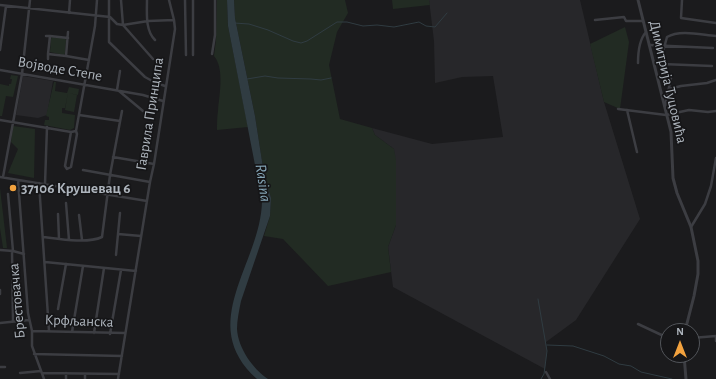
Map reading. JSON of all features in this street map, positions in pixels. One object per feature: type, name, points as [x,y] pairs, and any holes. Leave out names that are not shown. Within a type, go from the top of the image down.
[{"type":"street","points":[[30,0],[22,74],[2,177],[147,201]]},
{"type":"street","points":[[69,13],[70,0]]},
{"type":"street","points":[[71,132],[64,166],[67,169],[71,167],[96,16],[97,0]]},
{"type":"street","points":[[109,0],[109,38],[111,44],[145,77],[165,86]]},
{"type":"street","points":[[121,0],[123,25],[153,58]]},
{"type":"street","points":[[147,0],[150,34],[155,40]]},
{"type":"street","name":"Гаврила Принципа","points":[[118,379],[175,29],[169,0]]},
{"type":"street","points":[[185,0],[186,55]]},
{"type":"street","points":[[193,0],[193,55]]},
{"type":"street","points":[[212,54],[215,35],[215,0]]},
{"type":"street","name":"Димитрија Туцовића","points":[[638,0],[672,137],[674,178],[691,227],[698,266],[694,296],[687,323]]},
{"type":"street","points":[[682,0],[681,18],[716,24]]},
{"type":"street","points":[[0,5],[110,17],[118,24],[123,25],[148,21],[174,20]]},
{"type":"street","points":[[0,50],[1,30],[6,6]]},
{"type":"street","points":[[595,20],[624,17],[626,21],[643,21]]},
{"type":"street","points":[[66,56],[68,32]]},
{"type":"street","points":[[638,63],[643,35],[646,32]]},
{"type":"street","points":[[665,108],[671,78],[662,64],[661,57],[667,37],[677,34],[716,36]]},
{"type":"street","points":[[46,36],[68,38]]},
{"type":"street","points":[[48,59],[50,36]]},
{"type":"street","points":[[649,45],[713,48]]},
{"type":"street","points":[[48,54],[89,60]]},
{"type":"street","points":[[662,64],[712,66]]},
{"type":"street","name":"Војводе Степе","points":[[0,70],[152,96],[163,101]]},
{"type":"street","name":"Војводе Степе","points":[[117,90],[120,71]]},
{"type":"street","points":[[669,89],[707,83],[716,80]]},
{"type":"street","name":"Војводе Степе","points":[[117,90],[144,111]]},
{"type":"street","points":[[618,109],[666,115],[689,110],[708,112],[716,111]]},
{"type":"street","points":[[627,110],[637,152]]},
{"type":"street","points":[[43,236],[69,240],[98,239],[102,237],[110,175],[122,111]]},
{"type":"street","points":[[80,115],[120,121]]},
{"type":"street","points":[[0,120],[76,132]]},
{"type":"street","points":[[45,184],[47,127]]},
{"type":"street","points":[[113,157],[154,164]]},
{"type":"street","points":[[691,227],[705,204],[714,176],[716,158]]},
{"type":"street","points":[[83,170],[150,182]]},
{"type":"street","name":"Брестовачка","points":[[18,180],[29,320],[32,331],[32,346],[44,379]]},
{"type":"street","points":[[39,183],[49,331]]},
{"type":"street","points":[[8,194],[12,251],[13,321]]},
{"type":"street","points":[[66,203],[69,240]]},
{"type":"street","points":[[116,254],[120,213]]},
{"type":"street","points":[[58,214],[60,239]]},
{"type":"street","points":[[79,215],[82,240]]},
{"type":"street","points":[[688,218],[696,218]]},
{"type":"street","points":[[118,234],[142,236]]},
{"type":"street","points":[[0,250],[24,254]]},
{"type":"street","points":[[45,262],[136,271]]},
{"type":"street","points":[[58,309],[66,264]]},
{"type":"street","points":[[72,332],[84,266]]},
{"type":"street","points":[[94,333],[104,268]]},
{"type":"street","points":[[110,334],[121,270]]},
{"type":"street","points":[[0,322],[29,320]]},
{"type":"street","points":[[638,324],[660,334]]},
{"type":"street","name":"Крфљанска","points":[[32,331],[110,334],[125,333]]},
{"type":"street","points":[[700,337],[716,336],[716,341]]},
{"type":"street","points":[[34,354],[122,356]]},
{"type":"street","points":[[685,363],[686,379]]},
{"type":"street","points":[[0,367],[6,366]]},
{"type":"street","points":[[20,373],[42,372],[119,374]]},
{"type":"street","points":[[546,372],[550,379]]},
{"type":"street","points":[[66,373],[66,379]]},
{"type":"street","points":[[85,374],[85,379]]},
{"type":"shaded area","points":[[217,0],[227,0],[228,26],[248,127],[217,130],[220,75],[217,61],[214,56]]},
{"type":"shaded area","points":[[234,0],[345,0],[348,13],[337,32],[329,65],[340,119],[372,128],[375,135],[394,149],[396,160],[396,225],[388,247],[391,272],[328,286],[283,239],[264,236],[270,216],[271,198],[264,174],[255,116],[235,18]]},
{"type":"shaded area","points":[[392,0],[429,0],[430,5],[393,9]]},
{"type":"shaded area","points":[[429,0],[580,0],[604,102],[640,219],[576,320],[546,342],[547,351],[545,369],[393,287],[388,247],[396,225],[394,149],[375,135],[372,128],[432,144],[503,137],[493,76],[462,77],[435,83],[434,41]]},
{"type":"shaded area","points":[[625,27],[629,42],[620,109],[604,102],[590,44]]},
{"type":"shaded area","points":[[52,37],[65,38],[64,55],[50,52]]},
{"type":"shaded area","points":[[11,75],[18,76],[13,97],[6,96],[2,116],[0,116],[0,84],[9,86],[12,79],[10,79]]},
{"type":"shaded area","points":[[23,76],[53,81],[47,115],[38,118],[16,115]]},
{"type":"shaded area","points":[[54,82],[56,82],[55,91],[67,93],[69,87],[79,89],[78,95],[69,93],[77,95],[74,112],[65,110],[68,93],[65,108],[62,108],[62,113],[75,115],[74,128],[70,130],[44,125],[45,120],[49,120],[49,117],[46,116]]},
{"type":"shaded area","points":[[13,126],[35,129],[34,178],[8,173],[18,149],[11,142]]},
{"type":"shaded area","points":[[0,188],[7,248],[3,248],[0,228]]},
{"type":"water","name":"Rasina","points":[[227,0],[234,0],[235,18],[255,116],[264,174],[271,198],[270,216],[241,301],[237,329],[243,351],[257,370],[268,379],[257,379],[239,358],[231,336],[231,315],[236,293],[259,224],[262,201],[228,26]]},
{"type":"waterway","points":[[234,23],[249,24],[301,43],[307,41],[337,22],[347,22],[363,26],[377,25],[394,27],[419,22],[426,26],[435,27],[447,13]]},
{"type":"waterway","points":[[247,79],[265,76],[321,80],[331,78]]},
{"type":"waterway","points":[[538,299],[547,351],[544,374],[541,379]]},
{"type":"waterway","points":[[547,345],[573,346],[604,356],[619,364],[631,366],[641,372],[672,379]]},
{"type":"place","name":"37106 Крушевац 6","points":[[13,188]]}]
